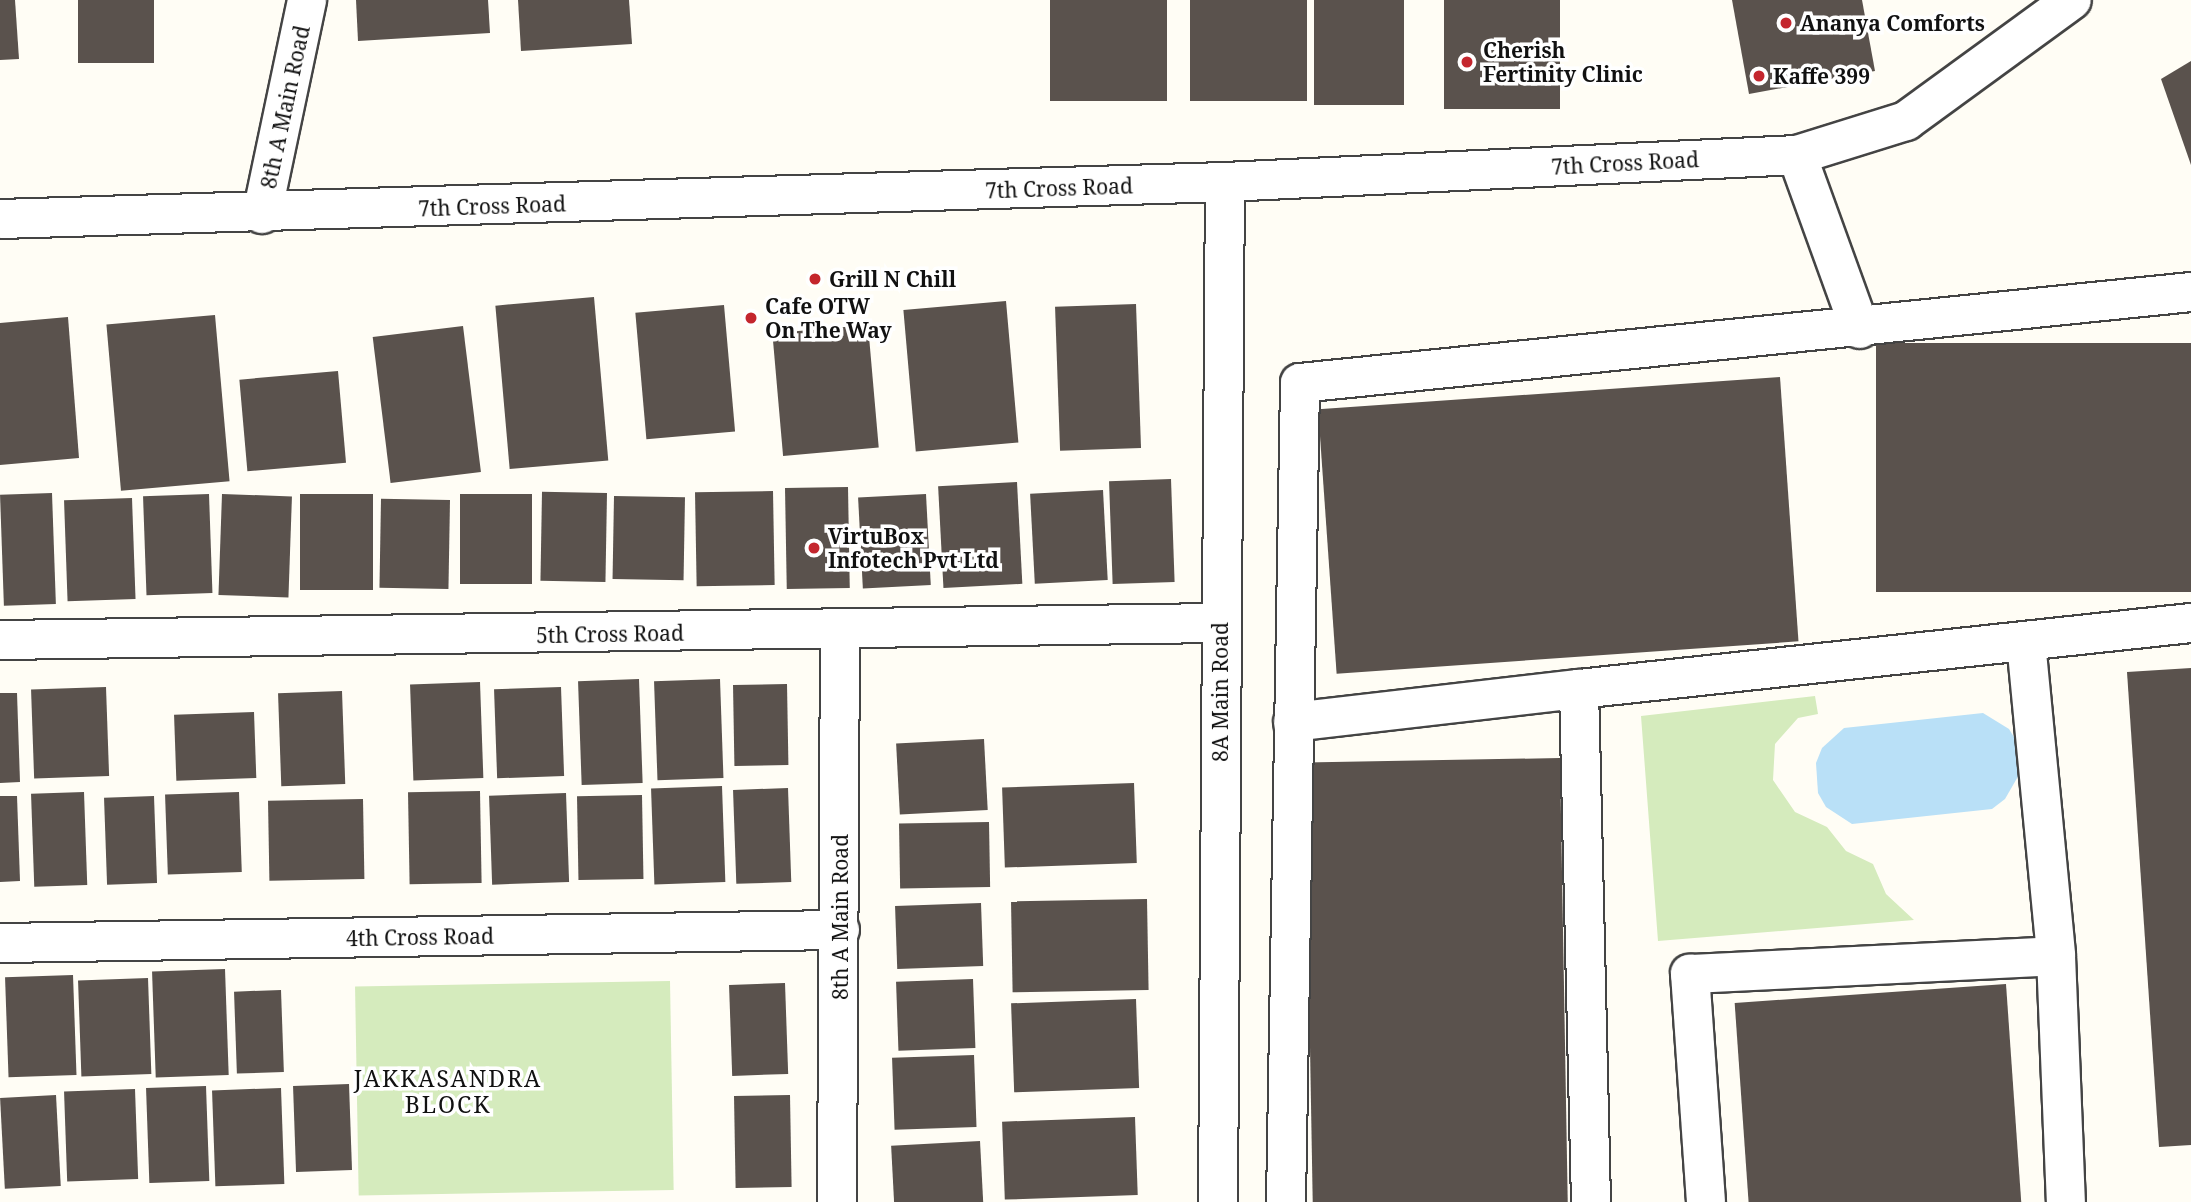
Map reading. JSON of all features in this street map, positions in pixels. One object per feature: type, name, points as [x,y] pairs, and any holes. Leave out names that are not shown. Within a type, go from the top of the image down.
[{"type":"street","name":"8th A Main Road","points":[[262,214],[307,0]]},
{"type":"street","name":"7th Cross Road","points":[[0,219],[262,214],[1225,182],[1797,155],[1906,121],[2072,0]]},
{"type":"street","points":[[1797,155],[1860,330]]},
{"type":"street","name":"8A Main Road","points":[[1218,1202],[1225,182]]},
{"type":"street","points":[[1286,1202],[1300,383],[1860,330],[2191,292]]},
{"type":"street","name":"5th Cross Road","points":[[0,640],[840,632],[1220,623]]},
{"type":"street","points":[[1293,722],[2191,623]]},
{"type":"street","name":"8th A Main Road","points":[[837,1202],[840,632]]},
{"type":"street","points":[[2026,642],[2056,956],[2066,1202]]},
{"type":"street","points":[[1579,689],[1591,1202]]},
{"type":"street","name":"4th Cross Road","points":[[0,943],[840,930]]},
{"type":"street","points":[[1706,1202],[1690,974],[2056,956]]},
{"type":"green space","points":[[1815,696],[1818,714],[1798,718],[1775,744],[1773,780],[1795,812],[1827,827],[1846,851],[1873,864],[1886,894],[1914,920],[1658,941],[1641,716]]},
{"type":"green space","points":[[670,981],[674,1190],[359,1195],[355,986]]},
{"type":"water","points":[[1983,713],[2009,729],[2017,742],[2020,773],[2005,799],[1992,809],[1852,824],[1826,807],[1818,793],[1816,763],[1822,748],[1844,728]]},
{"type":"building","points":[[0,0],[15,0],[19,59],[0,60]]},
{"type":"building","points":[[78,0],[154,0],[154,63],[78,63]]},
{"type":"building","points":[[356,0],[488,0],[490,33],[358,41]]},
{"type":"building","points":[[518,0],[629,0],[632,44],[521,51]]},
{"type":"building","points":[[1050,0],[1167,0],[1167,101],[1050,101]]},
{"type":"building","points":[[1190,0],[1307,0],[1307,101],[1190,101]]},
{"type":"building","points":[[1314,0],[1404,0],[1404,105],[1314,105]]},
{"type":"building","points":[[1444,0],[1560,0],[1560,109],[1444,109]]},
{"type":"building","points":[[1732,0],[1862,0],[1875,71],[1749,94]]},
{"type":"building","points":[[2191,61],[2191,165],[2161,79]]},
{"type":"building","points":[[594,297],[608,460],[510,469],[495,306]]},
{"type":"building","points":[[1006,301],[1018,442],[916,451],[903,310]]},
{"type":"building","points":[[1136,304],[1141,448],[1060,451],[1055,307]]},
{"type":"building","points":[[724,305],[735,432],[646,439],[635,313]]},
{"type":"building","points":[[215,315],[230,481],[121,491],[106,324]]},
{"type":"building","points":[[68,317],[79,458],[0,465],[0,323]]},
{"type":"building","points":[[868,325],[879,448],[783,456],[772,333]]},
{"type":"building","points":[[463,326],[481,472],[391,483],[373,337]]},
{"type":"building","points":[[1876,343],[2191,343],[2191,592],[1876,592]]},
{"type":"building","points":[[338,371],[346,463],[247,471],[239,380]]},
{"type":"building","points":[[1780,377],[1798,641],[1337,674],[1318,409]]},
{"type":"building","points":[[1171,479],[1175,582],[1113,584],[1109,481]]},
{"type":"building","points":[[1017,482],[1022,584],[943,588],[938,486]]},
{"type":"building","points":[[848,487],[850,588],[787,589],[785,488]]},
{"type":"building","points":[[1103,490],[1108,580],[1035,584],[1030,494]]},
{"type":"building","points":[[773,491],[775,585],[697,586],[695,492]]},
{"type":"building","points":[[542,492],[607,493],[605,582],[540,581]]},
{"type":"building","points":[[52,493],[56,604],[4,606],[0,495]]},
{"type":"building","points":[[209,494],[212,593],[146,595],[143,496]]},
{"type":"building","points":[[222,494],[292,496],[288,597],[218,595]]},
{"type":"building","points":[[300,494],[373,494],[373,590],[300,590]]},
{"type":"building","points":[[460,494],[532,494],[532,584],[460,584]]},
{"type":"building","points":[[926,494],[931,585],[863,588],[858,498]]},
{"type":"building","points":[[614,496],[685,497],[684,580],[613,579]]},
{"type":"building","points":[[132,498],[136,599],[68,601],[64,500]]},
{"type":"building","points":[[381,499],[450,500],[448,589],[379,588]]},
{"type":"building","points":[[2191,668],[2191,1145],[2159,1147],[2127,672]]},
{"type":"building","points":[[639,679],[643,783],[582,785],[578,681]]},
{"type":"building","points":[[720,679],[723,778],[657,780],[654,681]]},
{"type":"building","points":[[480,682],[483,778],[413,780],[410,684]]},
{"type":"building","points":[[787,684],[788,765],[734,766],[733,685]]},
{"type":"building","points":[[106,687],[109,776],[34,779],[31,690]]},
{"type":"building","points":[[561,687],[564,776],[497,778],[494,689]]},
{"type":"building","points":[[342,691],[345,784],[281,786],[278,693]]},
{"type":"building","points":[[0,693],[17,693],[20,782],[0,783]]},
{"type":"building","points":[[254,712],[256,778],[176,781],[174,715]]},
{"type":"building","points":[[984,739],[988,810],[900,815],[896,744]]},
{"type":"building","points":[[1560,758],[1568,1202],[1313,1202],[1305,762]]},
{"type":"building","points":[[1134,783],[1137,863],[1005,868],[1002,788]]},
{"type":"building","points":[[722,786],[725,882],[654,884],[651,788]]},
{"type":"building","points":[[788,788],[791,882],[736,884],[733,790]]},
{"type":"building","points":[[480,791],[482,883],[410,884],[408,792]]},
{"type":"building","points":[[84,792],[87,885],[34,887],[31,794]]},
{"type":"building","points":[[239,792],[242,872],[168,875],[165,795]]},
{"type":"building","points":[[566,793],[569,882],[492,885],[489,796]]},
{"type":"building","points":[[642,795],[643,879],[578,880],[577,796]]},
{"type":"building","points":[[0,796],[17,796],[20,881],[0,882]]},
{"type":"building","points":[[154,796],[157,883],[107,885],[104,798]]},
{"type":"building","points":[[363,799],[364,879],[269,881],[268,801]]},
{"type":"building","points":[[989,822],[990,887],[900,889],[899,824]]},
{"type":"building","points":[[1147,899],[1149,990],[1013,992],[1011,901]]},
{"type":"building","points":[[981,903],[983,966],[897,969],[895,906]]},
{"type":"building","points":[[225,969],[229,1075],[156,1077],[152,972]]},
{"type":"building","points":[[73,975],[76,1075],[9,1077],[5,977]]},
{"type":"building","points":[[148,978],[151,1074],[81,1076],[78,980]]},
{"type":"building","points":[[973,979],[975,1048],[898,1051],[896,982]]},
{"type":"building","points":[[785,983],[788,1074],[732,1076],[729,985]]},
{"type":"building","points":[[2006,984],[2021,1202],[1749,1202],[1735,1003]]},
{"type":"building","points":[[281,990],[284,1072],[237,1074],[234,992]]},
{"type":"building","points":[[1136,999],[1139,1088],[1014,1092],[1011,1003]]},
{"type":"building","points":[[974,1055],[977,1127],[895,1130],[892,1058]]},
{"type":"building","points":[[349,1084],[352,1170],[296,1172],[293,1086]]},
{"type":"building","points":[[206,1086],[209,1181],[149,1183],[146,1088]]},
{"type":"building","points":[[281,1088],[284,1184],[215,1186],[212,1090]]},
{"type":"building","points":[[135,1089],[138,1179],[67,1181],[64,1091]]},
{"type":"building","points":[[56,1095],[61,1186],[5,1189],[0,1098]]},
{"type":"building","points":[[790,1095],[792,1187],[736,1188],[734,1096]]},
{"type":"building","points":[[1135,1117],[1138,1195],[1005,1200],[1002,1122]]},
{"type":"building","points":[[980,1141],[983,1202],[894,1202],[891,1146]]},
{"type":"place","name":"Ananya Comforts","points":[[1786,23]]},
{"type":"place","name":"Cherish Fertinity Clinic","points":[[1467,62]]},
{"type":"place","name":"Kaffe 399","points":[[1759,76]]},
{"type":"place","name":"Grill N Chill","points":[[815,279]]},
{"type":"place","name":"Cafe OTW On The Way","points":[[751,318]]},
{"type":"place","name":"VirtuBox Infotech Pvt Ltd","points":[[814,548]]},
{"type":"district","name":"JAKKASANDRA BLOCK","points":[[448,1091]]}]
